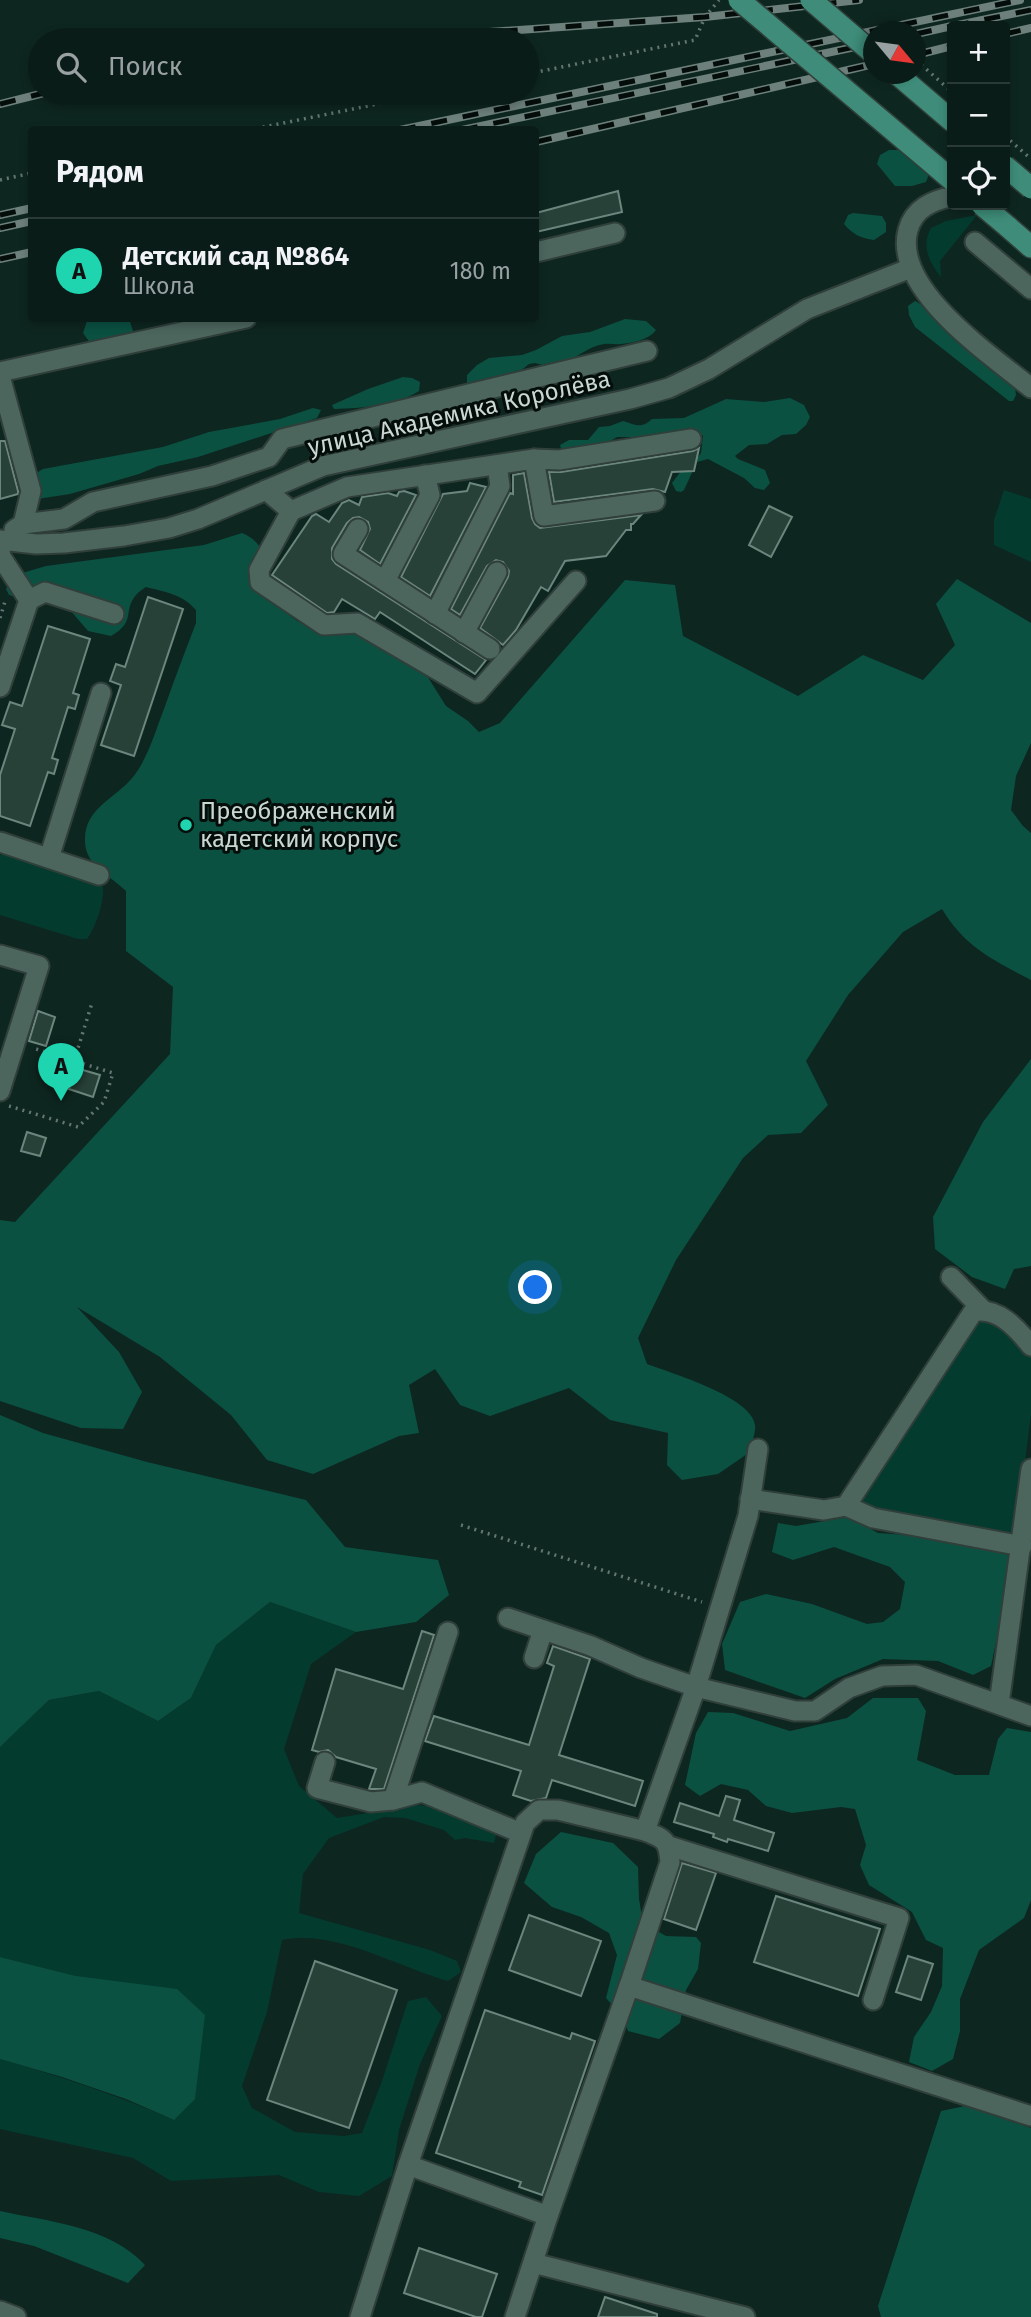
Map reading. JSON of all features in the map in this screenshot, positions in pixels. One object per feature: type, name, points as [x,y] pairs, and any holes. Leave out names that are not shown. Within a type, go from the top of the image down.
[{"type":"main road","points":[[739,0],[947,176]]},
{"type":"main road","points":[[811,0],[863,45]]},
{"type":"main road","points":[[909,84],[947,117]]},
{"type":"main road","points":[[1010,170],[1031,188]]},
{"type":"main road","points":[[988,210],[1031,247]]},
{"type":"street","points":[[1010,182],[1031,176]]},
{"type":"street","points":[[947,198],[927,205],[916,213],[910,222],[906,250],[911,268],[928,296],[945,316],[1031,388]]},
{"type":"street","points":[[539,251],[615,233]]},
{"type":"street","points":[[975,242],[1031,289]]},
{"type":"street","name":"улица Академика Королёва","points":[[0,541],[64,543],[152,531],[198,519],[323,466],[583,410],[669,387],[709,369],[807,309],[911,268]]},
{"type":"street","points":[[23,524],[31,491],[0,374],[228,322]]},
{"type":"street","points":[[0,541],[23,524],[64,519],[93,502],[212,476],[269,457],[282,439],[648,351]]},
{"type":"street","points":[[576,581],[477,693],[357,623],[324,625],[260,582],[260,570],[291,512],[347,487],[534,459],[559,460],[691,439]]},
{"type":"street","points":[[534,459],[544,516],[655,501]]},
{"type":"street","points":[[435,614],[500,486],[497,465]]},
{"type":"street","points":[[386,581],[430,495],[425,475]]},
{"type":"street","points":[[266,490],[291,512]]},
{"type":"street","points":[[358,529],[343,554],[490,649]]},
{"type":"street","points":[[0,550],[1,557],[29,600]]},
{"type":"street","points":[[464,632],[497,572]]},
{"type":"street","points":[[0,687],[29,600],[45,592],[114,614]]},
{"type":"street","points":[[49,858],[101,693]]},
{"type":"street","points":[[0,842],[99,875]]},
{"type":"street","points":[[0,955],[38,967],[0,1091]]},
{"type":"street","points":[[951,1277],[983,1310]]},
{"type":"street","points":[[846,1506],[974,1312],[983,1310],[999,1314],[1031,1346]]},
{"type":"street","points":[[645,1831],[696,1687],[748,1516],[758,1450]]},
{"type":"street","points":[[999,1704],[1031,1469]]},
{"type":"street","points":[[750,1499],[824,1510],[846,1506],[873,1518],[1022,1546]]},
{"type":"street","points":[[508,1618],[591,1646],[641,1668],[696,1687],[795,1711],[814,1711],[849,1688],[882,1676],[916,1675],[1031,1716]]},
{"type":"street","points":[[534,1658],[543,1630]]},
{"type":"street","points":[[393,1800],[448,1632]]},
{"type":"street","points":[[325,1762],[317,1788],[371,1802],[393,1800],[422,1792],[521,1833]]},
{"type":"street","points":[[360,2317],[408,2165],[521,1833],[525,1823],[539,1810],[558,1810],[645,1831],[661,1838],[668,1846],[899,1918],[873,2000]]},
{"type":"street","points":[[514,2317],[670,1862],[668,1846]]},
{"type":"street","points":[[629,1986],[1031,2116]]},
{"type":"street","points":[[408,2165],[548,2216]]},
{"type":"street","points":[[533,2263],[746,2317]]},
{"type":"street","points":[[0,2312],[16,2317]]},
{"type":"path","points":[[539,72],[695,40],[705,17],[719,0]]},
{"type":"path","points":[[926,70],[947,88]]},
{"type":"path","points":[[269,126],[373,105]]},
{"type":"path","points":[[1010,140],[1031,159]]},
{"type":"path","points":[[0,180],[28,174]]},
{"type":"path","points":[[74,1061],[92,1003]]},
{"type":"path","points":[[0,1103],[78,1127],[104,1102],[113,1073],[15,1042]]},
{"type":"path","points":[[461,1525],[720,1608]]},
{"type":"green space","points":[[889,150],[901,150],[929,174],[926,182],[912,186],[895,186],[877,164],[880,155]]},
{"type":"green space","points":[[853,213],[882,216],[886,223],[886,232],[874,240],[851,231],[844,224],[848,215]]},
{"type":"green space","points":[[977,215],[940,261],[941,277],[928,254],[927,241],[931,228],[946,221]]},
{"type":"green space","points":[[915,301],[924,306],[947,333],[1011,383],[1016,395],[1013,401],[1009,401],[915,327],[908,306]]},
{"type":"green space","points":[[625,319],[646,321],[656,330],[645,339],[635,342],[593,347],[554,368],[535,363],[529,364],[514,376],[471,387],[467,382],[467,375],[489,358],[522,355],[562,336],[590,332]]},
{"type":"green space","points":[[87,322],[130,322],[133,331],[123,341],[91,344],[83,333]]},
{"type":"green space","points":[[403,377],[420,382],[419,391],[400,400],[378,405],[334,409],[332,405],[368,389]]},
{"type":"green space","points":[[790,398],[804,405],[810,417],[806,425],[796,434],[782,435],[767,444],[749,445],[735,456],[765,470],[770,483],[764,490],[755,488],[744,478],[708,459],[697,462],[684,490],[676,491],[672,483],[701,453],[703,436],[692,429],[648,441],[635,437],[617,437],[602,446],[588,445],[566,455],[563,455],[560,445],[569,440],[588,440],[599,427],[623,421],[638,425],[652,419],[684,418],[726,399],[764,402]]},
{"type":"green space","points":[[313,408],[321,410],[317,418],[198,457],[158,466],[70,494],[31,500],[25,480],[43,469],[163,447],[209,432],[280,419]]},
{"type":"green space","points":[[1004,490],[1031,499],[1031,562],[994,545],[994,520]]},
{"type":"green space","points":[[242,533],[258,544],[262,551],[266,596],[297,621],[328,635],[357,632],[424,671],[446,706],[479,732],[500,723],[625,580],[675,585],[683,636],[798,696],[863,655],[923,680],[955,645],[936,604],[957,579],[1031,623],[1031,743],[1016,776],[1011,810],[1031,833],[1031,980],[992,959],[970,943],[942,909],[903,932],[848,995],[806,1061],[828,1105],[801,1133],[768,1135],[743,1158],[676,1260],[638,1338],[647,1364],[709,1387],[740,1405],[750,1415],[755,1428],[750,1452],[718,1474],[682,1480],[667,1465],[668,1433],[610,1420],[569,1388],[490,1416],[460,1405],[435,1369],[409,1385],[419,1433],[399,1436],[313,1474],[267,1460],[231,1415],[160,1357],[77,1307],[119,1352],[142,1392],[123,1429],[81,1428],[0,1401],[0,1220],[15,1222],[170,1054],[173,987],[126,951],[126,891],[93,863],[85,839],[86,828],[96,811],[133,777],[143,762],[196,623],[196,610],[185,600],[146,587],[132,601],[124,626],[111,636],[88,631],[64,603],[16,597],[9,595],[6,589],[12,576],[46,566],[204,545]]},
{"type":"green space","points":[[0,855],[103,887],[99,914],[87,939],[78,939],[0,915]]},
{"type":"green space","points":[[1031,1059],[1031,1266],[1014,1269],[1005,1289],[972,1277],[935,1249],[933,1217],[983,1122]]},
{"type":"green space","points":[[985,1319],[1009,1331],[1031,1357],[1031,1414],[1016,1533],[1010,1539],[869,1510],[862,1502],[976,1326]]},
{"type":"green space","points":[[0,1415],[43,1433],[147,1462],[306,1500],[345,1547],[438,1560],[449,1595],[416,1622],[356,1632],[270,1602],[216,1645],[191,1698],[158,1721],[99,1691],[49,1700],[0,1747]]},
{"type":"green space","points":[[848,1517],[878,1533],[1006,1550],[1014,1558],[991,1666],[973,1675],[938,1661],[883,1659],[835,1679],[805,1698],[725,1670],[722,1644],[740,1602],[766,1594],[812,1604],[867,1624],[883,1622],[900,1609],[905,1582],[890,1567],[834,1547],[793,1560],[772,1552],[778,1523],[796,1526]]},
{"type":"green space","points":[[270,1602],[356,1632],[311,1664],[284,1749],[299,1786],[337,1818],[418,1805],[450,1809],[497,1831],[494,1843],[465,1838],[455,1840],[444,1830],[405,1818],[384,1817],[329,1838],[303,1874],[299,1913],[430,1950],[457,1961],[461,1972],[448,1981],[345,1944],[303,1938],[282,1940],[267,2012],[242,2086],[252,2108],[295,2132],[344,2136],[362,2133],[408,2001],[426,1997],[442,2016],[420,2064],[399,2130],[392,2176],[359,2196],[319,2192],[279,2175],[171,2181],[133,2158],[0,2129],[0,2059],[88,2086],[174,2120],[76,1976],[0,1957],[0,1747],[49,1700],[99,1691],[158,1721],[191,1698],[216,1645]]},
{"type":"green space","points":[[873,1698],[918,1698],[926,1711],[917,1760],[955,1775],[989,1775],[998,1739],[1007,1728],[1031,1732],[1031,1900],[1024,1918],[979,1950],[960,1999],[960,2031],[953,2059],[932,2071],[909,2062],[914,2037],[931,2012],[942,1986],[943,1948],[926,1940],[912,1912],[869,1885],[860,1865],[866,1845],[855,1809],[841,1807],[792,1813],[766,1806],[748,1790],[721,1784],[700,1796],[685,1785],[696,1733],[708,1712],[733,1713],[790,1731],[847,1718]]},
{"type":"green space","points":[[561,1832],[613,1843],[638,1867],[643,1923],[666,1936],[696,1937],[701,1943],[698,1969],[686,1990],[680,2023],[659,2039],[628,2031],[624,2018],[606,1998],[617,1955],[609,1933],[581,1917],[552,1907],[524,1883],[536,1854]]},
{"type":"green space","points":[[0,1957],[76,1976],[177,1989],[205,2015],[195,2099],[174,2120],[126,2099],[0,2059]]},
{"type":"green space","points":[[965,2106],[1031,2128],[1031,2317],[881,2317],[878,2306],[941,2111]]},
{"type":"green space","points":[[0,2211],[78,2227],[114,2242],[145,2265],[128,2283],[34,2246],[0,2238]]},
{"type":"building","points":[[618,191],[622,212],[539,231],[539,212]]},
{"type":"building","points":[[0,441],[5,441],[18,494],[0,499]]},
{"type":"building","points":[[699,448],[694,471],[672,472],[665,492],[653,489],[554,502],[549,472]]},
{"type":"building","points":[[524,473],[532,518],[540,528],[641,515],[631,524],[631,530],[626,530],[606,556],[565,561],[548,591],[541,587],[516,630],[503,645],[480,628],[508,577],[509,571],[503,562],[496,560],[487,566],[460,615],[451,609],[510,493],[513,494],[513,475]]},
{"type":"building","points":[[470,483],[486,487],[430,596],[401,577],[443,494],[467,491]]},
{"type":"building","points":[[404,491],[416,495],[380,564],[360,550],[370,529],[368,522],[359,517],[347,523],[332,548],[332,559],[486,660],[475,674],[380,612],[375,619],[342,599],[334,612],[327,613],[272,575],[312,516],[316,514],[329,522],[342,503],[349,500],[359,505],[362,497],[388,493],[397,496]]},
{"type":"building","points":[[769,506],[792,517],[771,557],[749,545]]},
{"type":"building","points":[[148,597],[183,609],[134,756],[101,745],[121,685],[110,681],[116,664],[125,667]]},
{"type":"building","points":[[48,626],[90,639],[73,693],[79,695],[75,709],[68,707],[52,758],[58,760],[54,774],[48,772],[30,826],[0,816],[0,775],[15,729],[2,725],[10,702],[22,706]]},
{"type":"building","points":[[38,1011],[55,1017],[46,1046],[29,1041]]},
{"type":"building","points":[[76,1068],[100,1075],[93,1097],[69,1089]]},
{"type":"building","points":[[27,1132],[46,1138],[40,1156],[21,1151]]},
{"type":"building","points":[[422,1631],[434,1635],[384,1789],[369,1789],[376,1769],[336,1757],[328,1750],[312,1750],[336,1669],[403,1689]]},
{"type":"building","points":[[553,1646],[590,1659],[559,1755],[643,1781],[635,1806],[552,1780],[546,1798],[531,1801],[513,1795],[521,1771],[425,1741],[434,1716],[529,1745],[554,1666],[547,1663]]},
{"type":"building","points":[[726,1796],[740,1800],[734,1820],[774,1833],[768,1851],[728,1839],[727,1842],[713,1837],[714,1834],[674,1822],[680,1803],[719,1816]]},
{"type":"building","points":[[682,1863],[716,1873],[696,1930],[664,1919]]},
{"type":"building","points":[[776,1896],[880,1929],[858,1996],[754,1962]]},
{"type":"building","points":[[529,1915],[601,1941],[581,1996],[509,1970]]},
{"type":"building","points":[[908,1956],[933,1964],[921,2000],[896,1992]]},
{"type":"building","points":[[315,1961],[397,1990],[349,2128],[267,2100]]},
{"type":"building","points":[[485,2010],[570,2039],[572,2033],[595,2041],[542,2195],[519,2187],[521,2182],[436,2153]]},
{"type":"building","points":[[419,2248],[497,2274],[482,2317],[404,2293]]},
{"type":"building","points":[[605,2297],[657,2314],[657,2317],[598,2317]]},
{"type":"railway","points":[[539,29],[705,17],[859,0]]},
{"type":"railway","points":[[539,101],[1020,0]]},
{"type":"railway","points":[[977,21],[1031,10]]},
{"type":"railway","points":[[926,32],[947,27]]},
{"type":"railway","points":[[1010,33],[1031,28]]},
{"type":"railway","points":[[481,126],[863,45]]},
{"type":"railway","points":[[926,52],[947,47]]},
{"type":"railway","points":[[539,141],[863,67]]},
{"type":"railway","points":[[0,104],[28,97]]},
{"type":"railway","points":[[419,126],[519,105]]},
{"type":"railway","points":[[0,215],[28,209]]},
{"type":"railway","points":[[0,228],[28,222]]},
{"type":"railway","points":[[0,259],[28,253]]},
{"type":"place","name":"Преображенский кадетский корпус","points":[[186,825]]},
{"type":"place","name":"Детский сад №864","points":[[61,1101]]}]
